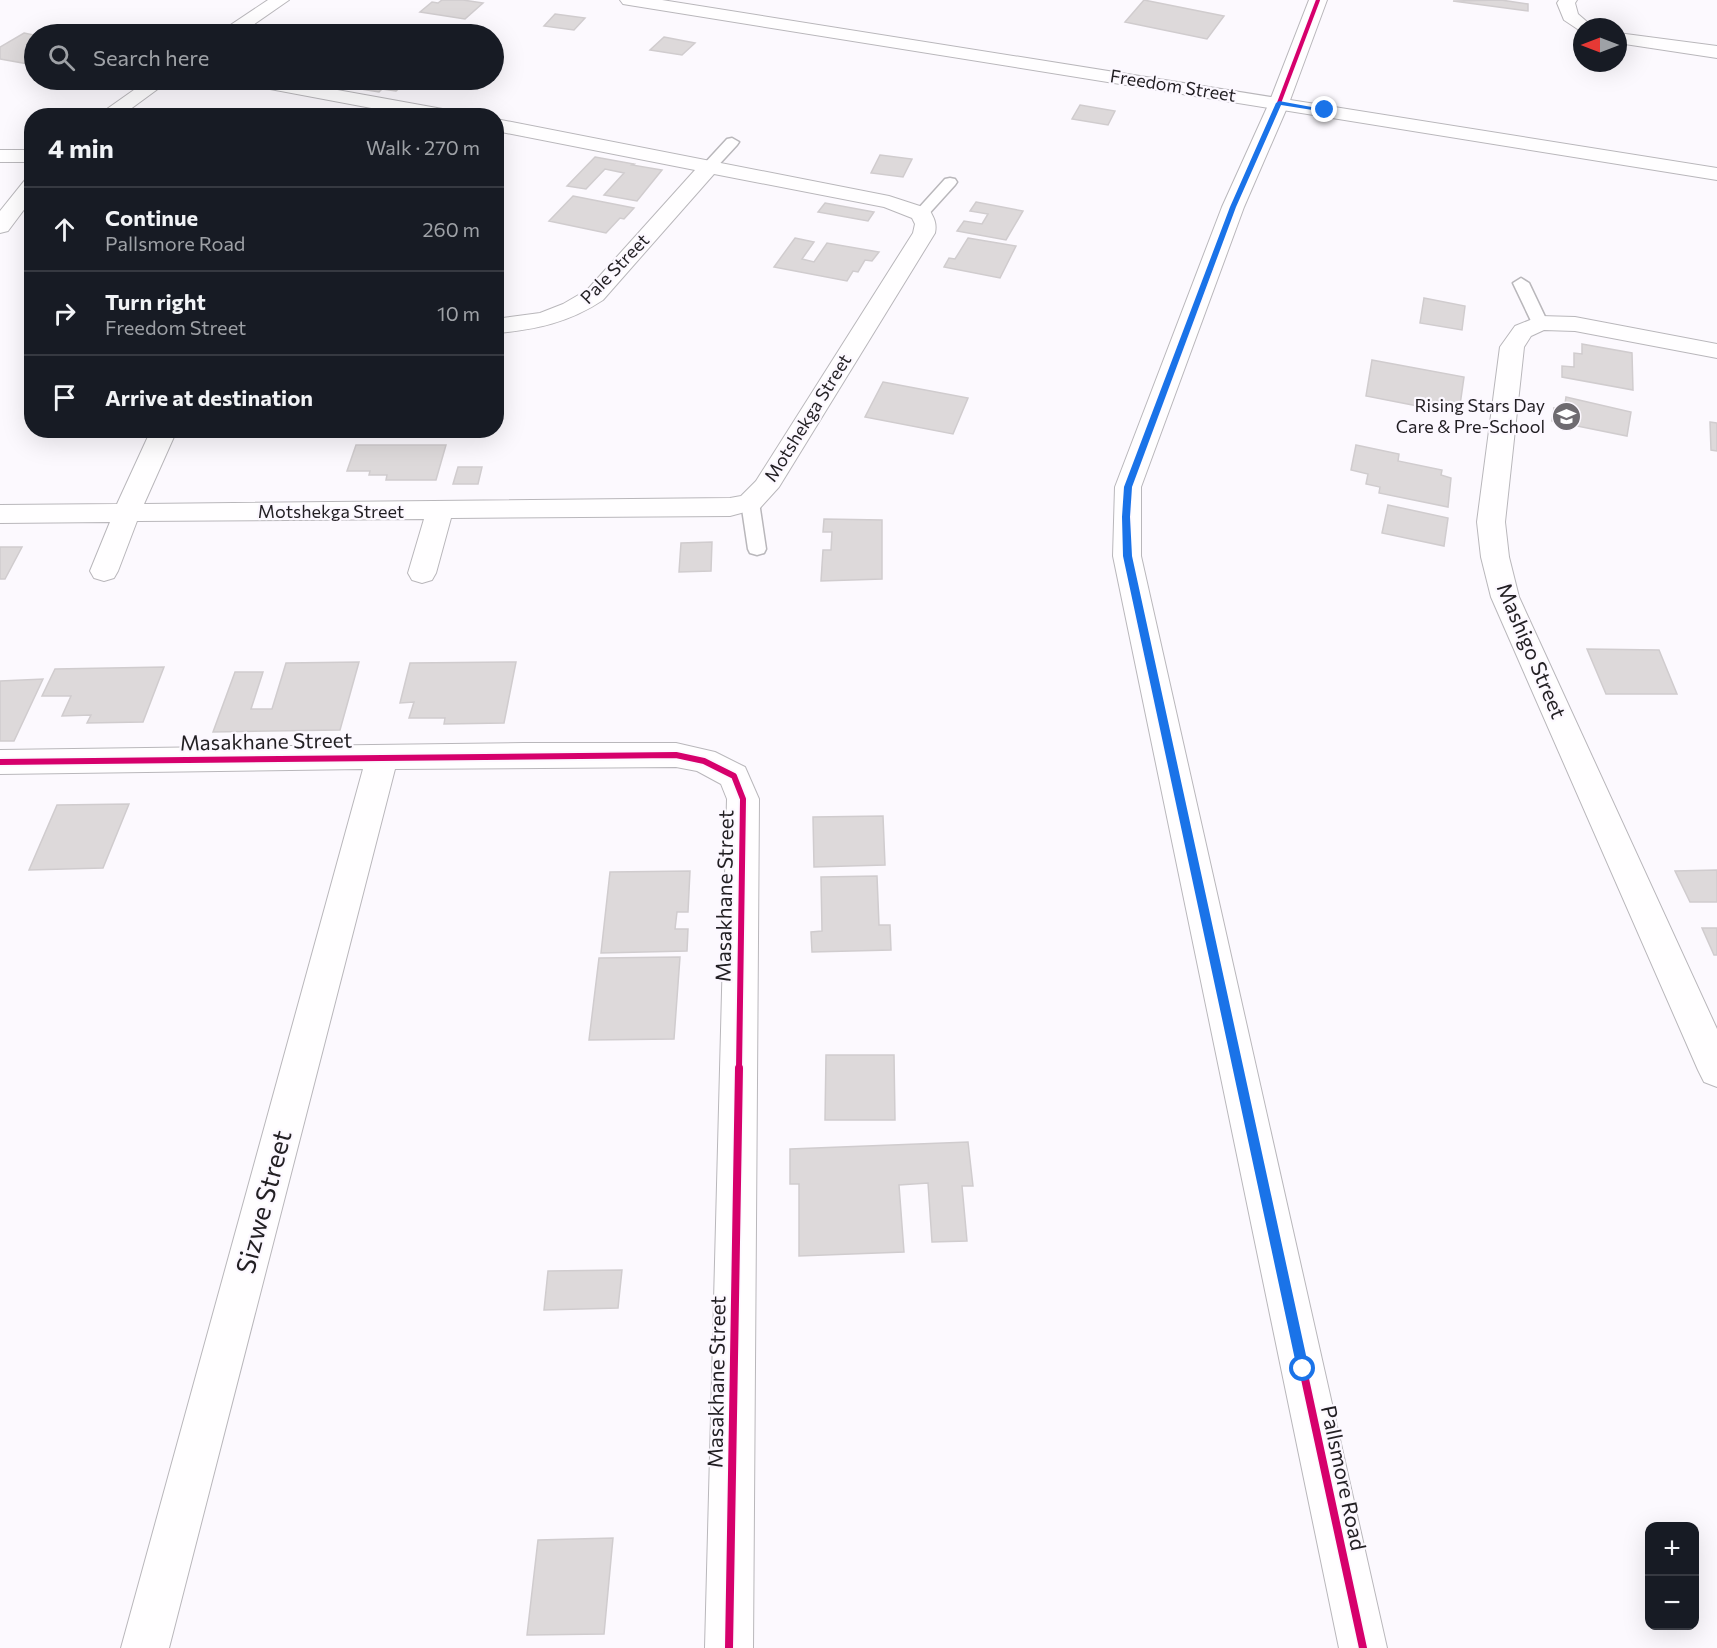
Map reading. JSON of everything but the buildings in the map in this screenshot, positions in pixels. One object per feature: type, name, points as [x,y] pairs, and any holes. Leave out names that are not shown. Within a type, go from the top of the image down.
[{"type":"street","points":[[244,24],[280,0]]},
{"type":"street","name":"Freedom Street","points":[[629,0],[1717,174]]},
{"type":"street","name":"Pallsmore Road","points":[[1318,0],[1279,103],[1233,207],[1128,487],[1127,556],[1363,1648]]},
{"type":"street","points":[[1568,0],[1566,3],[1573,18]]},
{"type":"street","points":[[1627,39],[1717,52]]},
{"type":"street","points":[[119,108],[145,90]]},
{"type":"street","points":[[313,90],[411,108]]},
{"type":"street","points":[[370,108],[378,101]]},
{"type":"street","points":[[504,127],[889,202],[921,214]]},
{"type":"street","points":[[0,156],[24,156]]},
{"type":"street","name":"Pale Street","points":[[504,325],[550,319],[574,310],[595,294],[708,168]]},
{"type":"street","points":[[0,226],[24,194]]},
{"type":"street","name":"Motshekga Street","points":[[0,514],[730,507],[750,502],[766,487],[924,233],[926,224],[921,214]]},
{"type":"street","points":[[1540,323],[1575,324],[1717,351]]},
{"type":"street","name":"Mashigo Street","points":[[1540,323],[1523,331],[1512,347],[1491,522],[1495,557],[1505,597],[1717,1070]]},
{"type":"street","points":[[104,571],[126,512],[160,438]]},
{"type":"street","points":[[422,573],[440,511]]},
{"type":"street","name":"Masakhane Street","points":[[2,765],[382,757],[676,755],[704,761],[734,776],[743,799],[743,823],[729,1648]]},
{"type":"street","name":"Sizwe Street","points":[[145,1648],[382,757]]},
{"type":"lane","points":[[708,168],[732,142]]},
{"type":"lane","points":[[921,214],[950,182]]},
{"type":"lane","points":[[1521,283],[1540,323]]},
{"type":"lane","points":[[750,502],[757,549]]},
{"type":"cycle path","points":[[1318,0],[1279,103],[1233,207],[1128,487],[1127,556],[1363,1648]]},
{"type":"cycle path","points":[[0,762],[676,755],[704,761],[734,776],[743,799],[729,1648]]},
{"type":"place","name":"Rising Stars Day Care & Pre-School","points":[[1566,416]]},
{"type":"route","points":[[1303,1369],[1127,556],[1126,517],[1128,487],[1158,402],[1233,207],[1279,103],[1325,110]]}]
